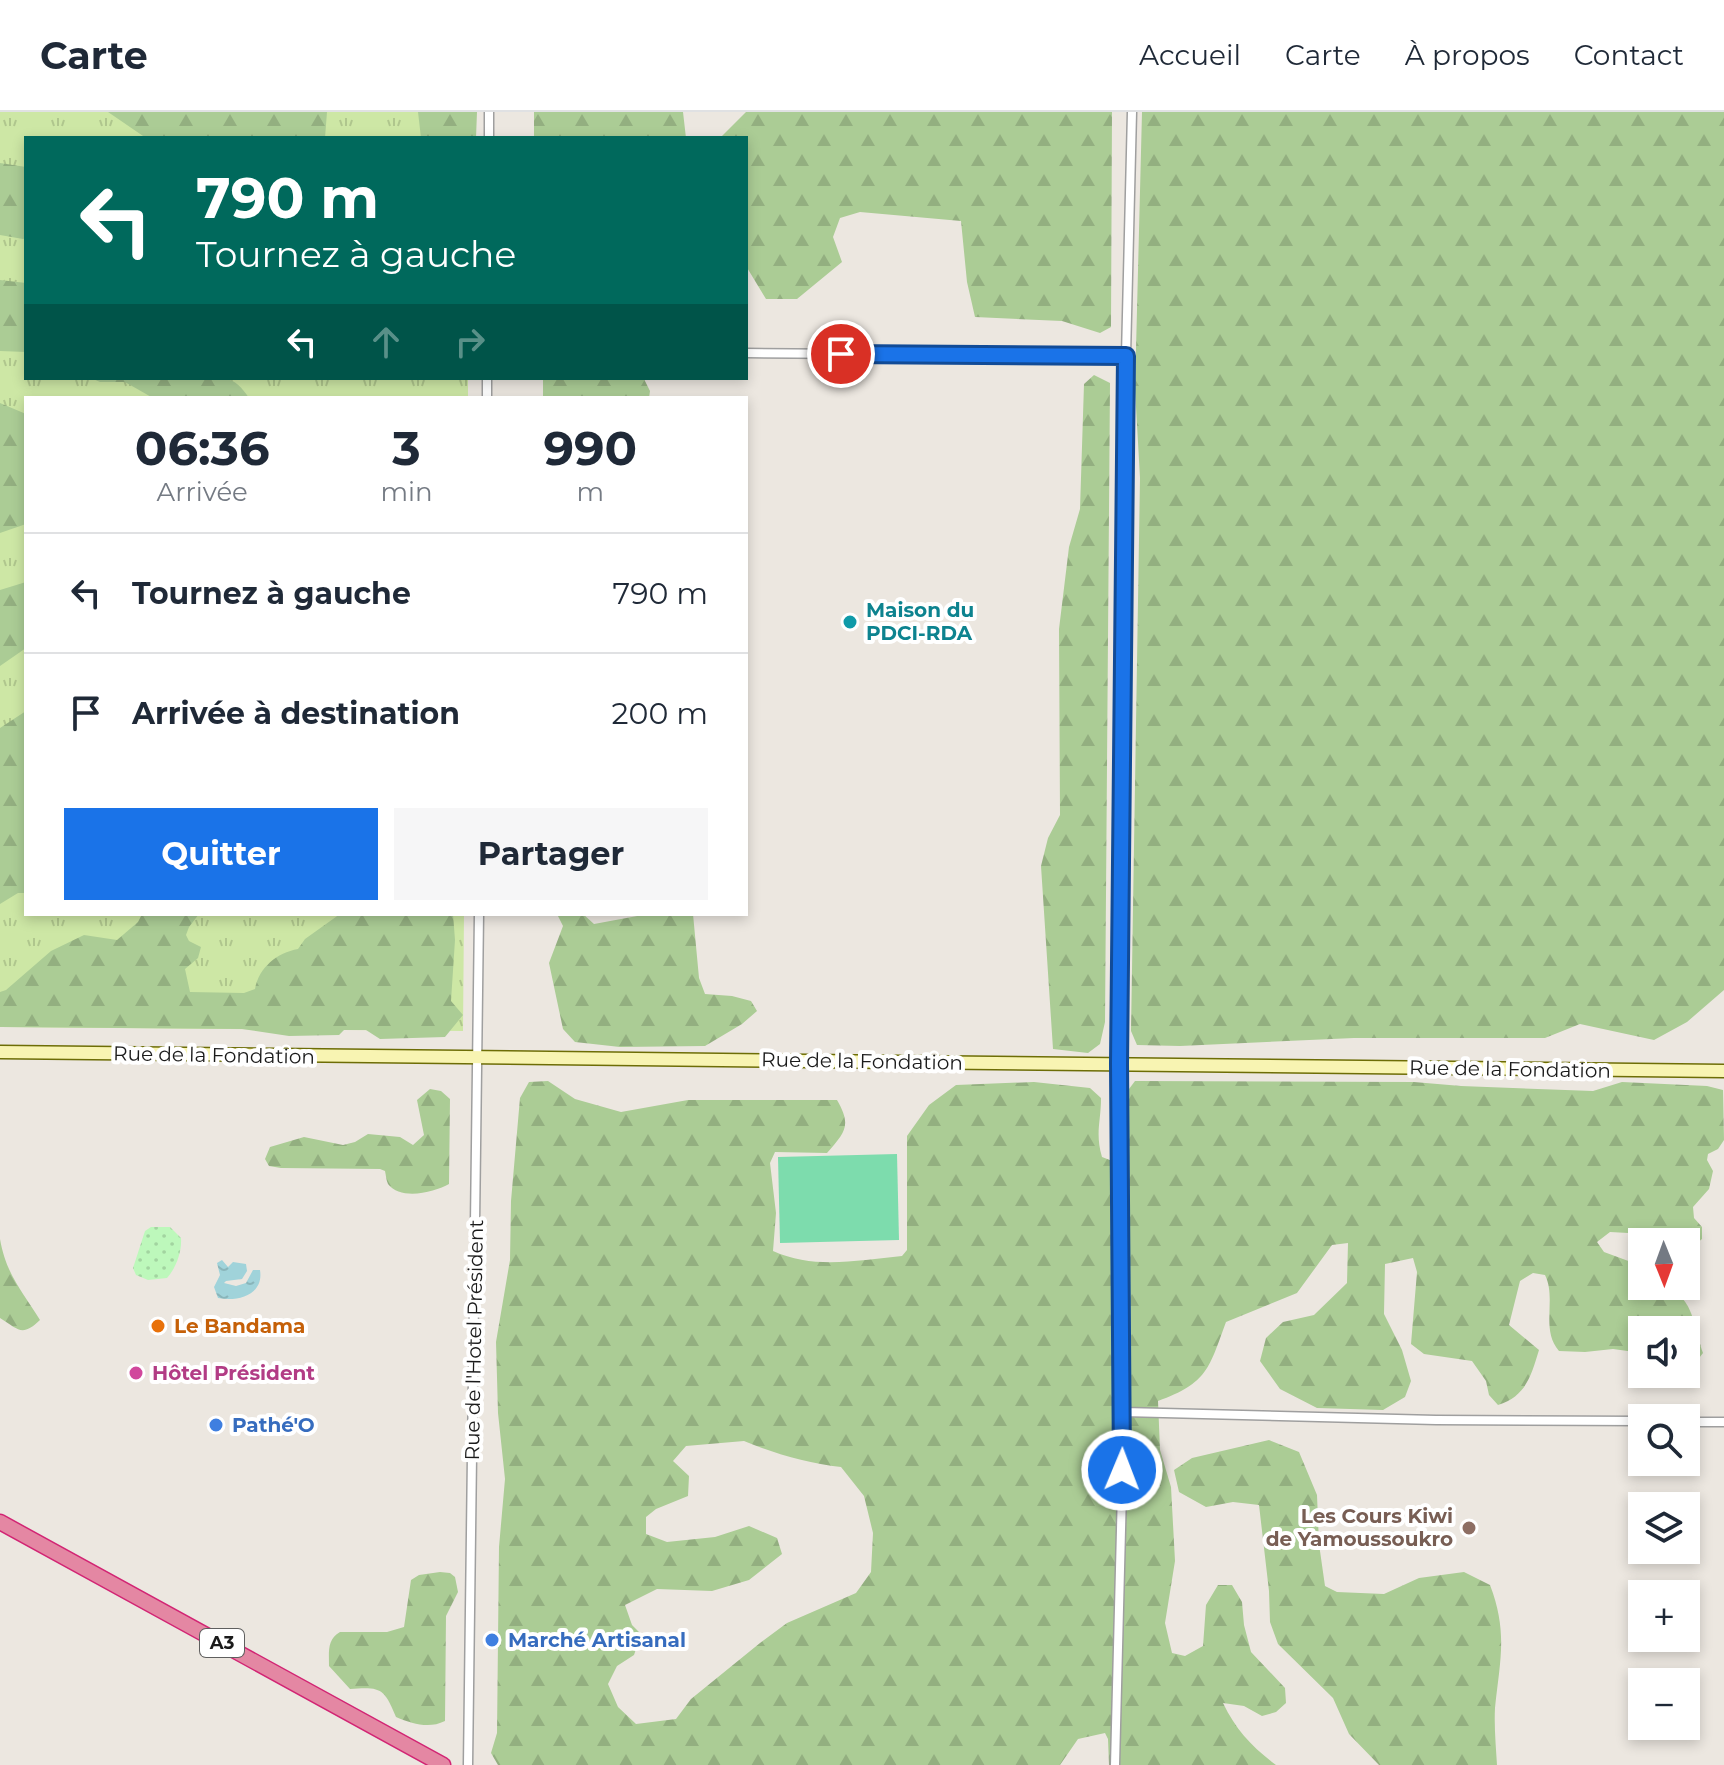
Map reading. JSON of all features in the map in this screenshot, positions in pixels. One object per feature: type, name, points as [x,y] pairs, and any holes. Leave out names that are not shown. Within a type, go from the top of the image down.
[{"type":"highway","name":"A3","points":[[0,1522],[443,1765]]},
{"type":"street","points":[[489,112],[489,136]]},
{"type":"street","points":[[1115,1765],[1124,1412],[1119,1064],[1126,356],[1132,112]]},
{"type":"street","points":[[748,353],[1126,356]]},
{"type":"street","name":"Rue de l'Hotel Président","points":[[468,1765],[479,916]]},
{"type":"street","name":"Rue de la Fondation","points":[[0,1052],[1724,1071]]},
{"type":"street","points":[[1124,1412],[1436,1420],[1628,1421]]},
{"type":"street","points":[[1700,1422],[1724,1422]]},
{"type":"green space","points":[[0,112],[470,112],[469,136],[24,136],[24,380],[468,380],[468,396],[24,396],[24,916],[464,916],[463,1031],[0,1027]]},
{"type":"green space","points":[[108,112],[327,112],[325,136],[143,136]]},
{"type":"green space","points":[[418,112],[477,112],[476,136],[421,136]]},
{"type":"green space","points":[[534,112],[683,112],[686,136],[534,136]]},
{"type":"green space","points":[[746,112],[1112,112],[1111,327],[1100,333],[1062,321],[975,317],[967,282],[961,221],[860,212],[840,218],[833,237],[842,262],[797,299],[766,299],[748,269],[748,136],[722,136]]},
{"type":"green space","points":[[1142,112],[1724,112],[1724,990],[1687,1022],[1654,1040],[1580,1024],[1545,1038],[1354,1038],[1137,1045],[1131,1031],[1140,478],[1135,389]]},
{"type":"green space","points":[[0,163],[24,167],[24,239],[0,235]]},
{"type":"green space","points":[[0,280],[24,283],[24,352],[0,351]]},
{"type":"green space","points":[[1094,375],[1110,383],[1105,1022],[1100,1044],[1088,1053],[1053,1049],[1041,866],[1048,838],[1060,815],[1059,629],[1069,547],[1080,509],[1084,384]]},
{"type":"green space","points":[[96,380],[230,380],[247,396],[150,396],[125,382]]},
{"type":"green space","points":[[543,380],[644,380],[650,391],[649,396],[543,396]]},
{"type":"green space","points":[[0,403],[24,413],[24,525],[0,533]]},
{"type":"green space","points":[[24,583],[24,649],[0,666],[0,590]]},
{"type":"green space","points":[[24,712],[24,893],[18,893],[0,904],[0,728]]},
{"type":"green space","points":[[141,916],[197,916],[186,935],[189,941],[201,947],[198,958],[185,969],[190,992],[244,993],[255,989],[260,974],[270,962],[298,949],[305,939],[337,916],[453,916],[455,940],[451,1001],[463,1015],[445,1037],[380,1039],[366,1030],[344,1030],[339,1035],[289,1036],[242,1029],[0,1027],[0,992],[51,951],[84,935],[117,940]]},
{"type":"green space","points":[[558,916],[585,916],[594,924],[637,916],[693,916],[699,978],[705,994],[751,1001],[757,1011],[742,1024],[705,1046],[620,1047],[575,1042],[563,1029],[549,963],[563,926]]},
{"type":"green space","points":[[548,1081],[575,1099],[621,1112],[688,1100],[837,1100],[845,1123],[838,1140],[827,1153],[775,1152],[770,1163],[776,1213],[773,1251],[821,1262],[902,1256],[907,1250],[907,1136],[929,1105],[956,1085],[1034,1082],[1090,1088],[1101,1098],[1099,1134],[1102,1157],[1115,1162],[1129,1151],[1129,1089],[1135,1081],[1414,1082],[1593,1091],[1622,1082],[1707,1086],[1723,1090],[1724,1140],[1718,1149],[1708,1154],[1707,1160],[1713,1171],[1709,1189],[1693,1207],[1694,1218],[1702,1227],[1702,1239],[1700,1241],[1700,1228],[1628,1228],[1628,1233],[1610,1232],[1597,1242],[1604,1252],[1628,1261],[1628,1300],[1684,1300],[1692,1316],[1628,1316],[1628,1351],[1559,1351],[1550,1333],[1550,1294],[1545,1275],[1533,1273],[1520,1281],[1509,1325],[1539,1350],[1526,1384],[1515,1396],[1498,1405],[1489,1395],[1486,1381],[1472,1361],[1424,1354],[1411,1344],[1417,1272],[1413,1258],[1385,1264],[1384,1314],[1402,1350],[1411,1381],[1405,1397],[1383,1410],[1317,1408],[1280,1389],[1260,1361],[1266,1338],[1283,1322],[1314,1315],[1347,1283],[1348,1243],[1332,1245],[1297,1293],[1226,1322],[1204,1372],[1187,1388],[1158,1401],[1160,1450],[1171,1487],[1175,1561],[1165,1623],[1172,1653],[1185,1656],[1203,1646],[1206,1605],[1218,1585],[1232,1585],[1242,1602],[1251,1652],[1285,1688],[1286,1703],[1276,1712],[1262,1716],[1244,1706],[1223,1703],[1245,1737],[1276,1765],[1109,1765],[1105,1733],[1078,1739],[1060,1765],[498,1765],[491,1753],[497,1733],[499,1547],[505,1479],[498,1413],[496,1342],[510,1260],[511,1201],[520,1098],[529,1082]],"holes":[[[744,1441],[780,1454],[841,1467],[864,1496],[873,1533],[871,1572],[856,1593],[787,1623],[760,1643],[691,1699],[676,1719],[636,1724],[618,1707],[608,1684],[617,1666],[634,1655],[641,1634],[632,1625],[625,1605],[657,1589],[712,1591],[749,1580],[782,1554],[777,1538],[749,1526],[715,1537],[667,1542],[646,1534],[646,1517],[656,1509],[688,1496],[689,1476],[673,1461],[686,1446]]]},
{"type":"green space","points":[[430,1089],[441,1091],[450,1099],[449,1184],[443,1187],[409,1194],[388,1184],[385,1171],[380,1169],[281,1168],[269,1166],[265,1159],[270,1147],[304,1137],[343,1145],[368,1134],[400,1137],[413,1145],[424,1135],[417,1100]]},
{"type":"green space","points":[[897,1154],[899,1240],[780,1243],[778,1157]]},
{"type":"green space","points":[[151,1227],[170,1227],[181,1238],[178,1260],[167,1278],[148,1280],[136,1275],[133,1268],[145,1231]]},
{"type":"green space","points":[[0,1239],[11,1272],[40,1320],[29,1329],[20,1330],[0,1318]]},
{"type":"green space","points":[[1269,1440],[1299,1452],[1317,1495],[1325,1586],[1337,1592],[1384,1594],[1419,1578],[1464,1572],[1490,1585],[1501,1632],[1495,1715],[1497,1765],[1379,1765],[1349,1734],[1333,1698],[1278,1644],[1270,1622],[1259,1505],[1233,1502],[1206,1507],[1179,1492],[1174,1470],[1192,1458]]},
{"type":"green space","points":[[440,1572],[455,1577],[458,1592],[446,1616],[445,1721],[421,1725],[396,1717],[380,1691],[350,1689],[329,1666],[329,1651],[333,1638],[340,1632],[387,1632],[404,1627],[411,1580],[419,1575]]},
{"type":"water","points":[[222,1260],[228,1267],[233,1262],[246,1264],[247,1271],[242,1279],[224,1283],[236,1286],[246,1283],[253,1270],[260,1270],[260,1279],[254,1291],[234,1299],[218,1298],[214,1287],[220,1275],[217,1263]]},
{"type":"place","name":"Maison du PDCI-RDA","points":[[850,622]]},
{"type":"place","name":"Le Bandama","points":[[158,1326]]},
{"type":"place","name":"Hôtel Président","points":[[136,1373]]},
{"type":"place","name":"Pathé'O","points":[[216,1425]]},
{"type":"place","name":"Les Cours Kiwi de Yamoussoukro","points":[[1469,1528]]},
{"type":"place","name":"Marché Artisanal","points":[[492,1640]]},
{"type":"route","points":[[841,354],[1126,356],[1119,1064],[1124,1412],[1122,1470]]}]
